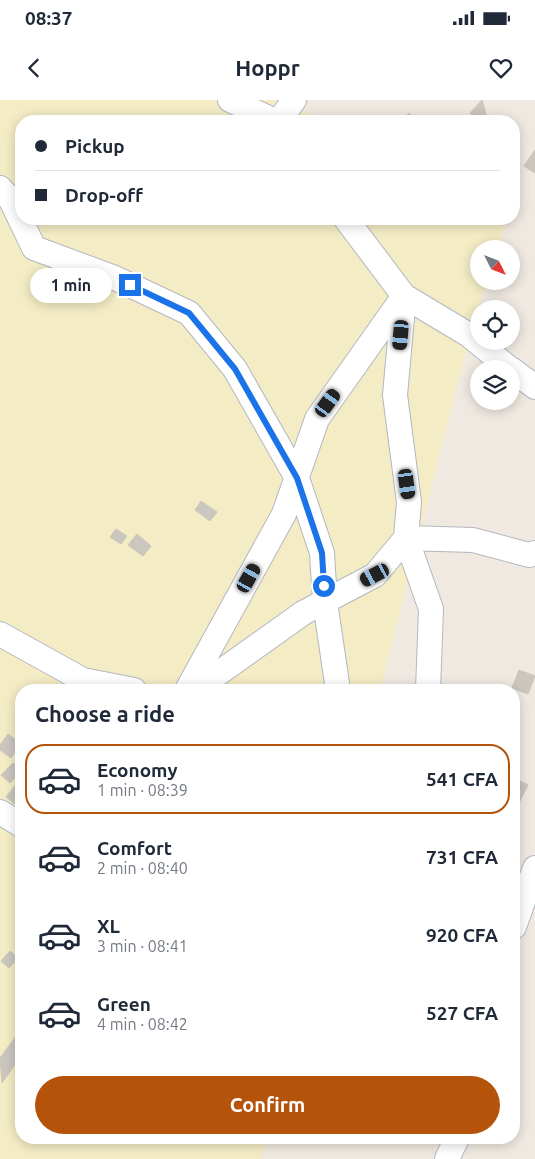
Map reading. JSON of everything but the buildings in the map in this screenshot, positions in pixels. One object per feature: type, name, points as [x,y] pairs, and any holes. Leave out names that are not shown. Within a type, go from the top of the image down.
[{"type":"street","points":[[230,100],[264,115]]},
{"type":"street","points":[[282,115],[294,100]]},
{"type":"street","points":[[0,188],[10,200],[15,210]]},
{"type":"street","points":[[22,225],[34,248],[115,278],[189,313],[235,369],[297,478],[322,553],[325,602],[337,684]]},
{"type":"street","points":[[351,225],[404,296],[470,335],[500,360]]},
{"type":"street","points":[[190,684],[284,514],[317,418],[404,296]]},
{"type":"street","points":[[404,296],[395,395],[409,502],[406,538],[431,609],[428,684]]},
{"type":"street","points":[[520,376],[535,387]]},
{"type":"street","points":[[406,538],[473,540],[529,555],[535,553]]},
{"type":"street","points":[[202,684],[303,613],[375,575],[406,538]]},
{"type":"street","points":[[0,634],[83,680],[103,684]]},
{"type":"street","points":[[0,812],[15,821]]},
{"type":"street","points":[[520,910],[535,868]]},
{"type":"street","points":[[447,1159],[454,1144]]},
{"type":"sand","points":[[0,100],[273,100],[315,115],[15,115],[15,225],[506,225],[501,240],[470,240],[470,290],[484,290],[481,300],[470,300],[470,337],[382,684],[15,684],[15,1144],[266,1144],[262,1159],[0,1159]]},
{"type":"route","points":[[130,285],[189,313],[235,369],[297,478],[322,553],[324,586]]}]
